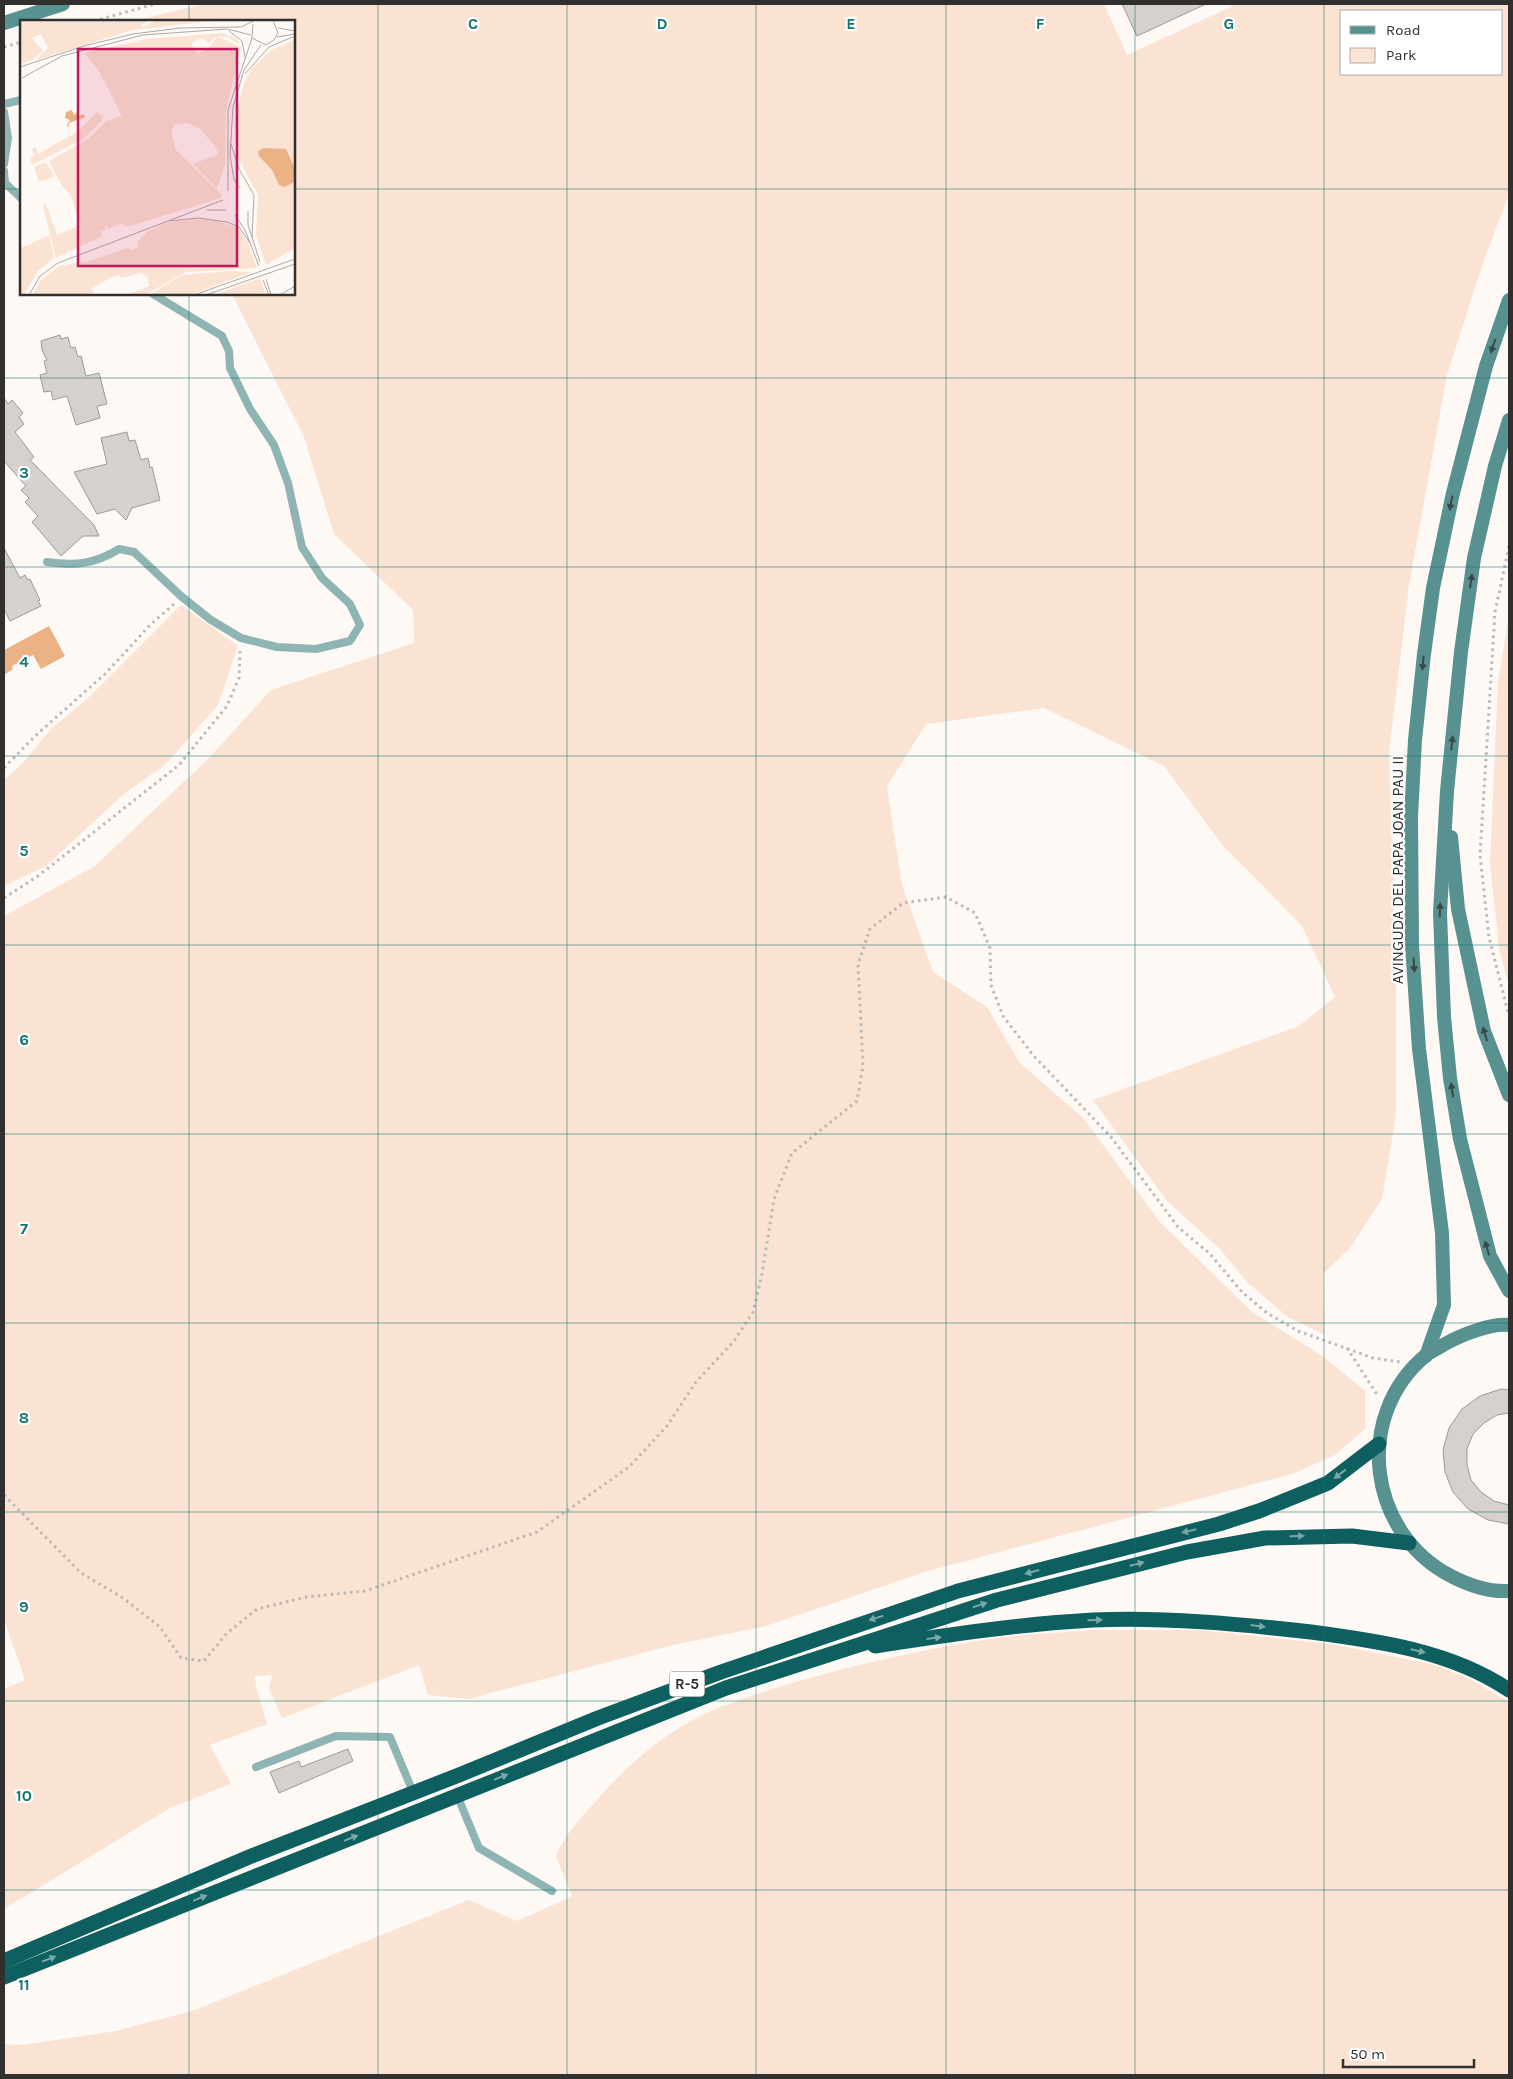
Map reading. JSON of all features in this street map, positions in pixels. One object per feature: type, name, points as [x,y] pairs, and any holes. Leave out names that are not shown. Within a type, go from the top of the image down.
[{"type":"highway","name":"R-5","points":[[4,1961],[254,1855],[598,1718],[721,1672],[868,1620],[958,1591],[1219,1524],[1259,1511],[1328,1483],[1378,1444]]},
{"type":"highway","points":[[4,1977],[726,1688],[997,1600],[1234,1542],[1265,1538],[1352,1536],[1409,1543]]},
{"type":"highway","points":[[834,1652],[1002,1629],[1093,1620],[1142,1619],[1230,1623],[1336,1635],[1421,1651],[1463,1665],[1509,1690]]},
{"type":"main road","points":[[4,23],[64,4]]},
{"type":"main road","name":"AVINGUDA DEL PAPA JOAN PAU II","points":[[1422,1360],[1444,1305],[1442,1234],[1420,1049],[1412,945],[1411,817],[1415,740],[1433,588],[1453,493],[1486,366],[1509,300]]},
{"type":"main road","points":[[1509,420],[1495,466],[1474,558],[1461,652],[1447,791],[1440,912],[1444,1017],[1450,1078],[1460,1139],[1474,1200],[1490,1256],[1509,1291]]},
{"type":"main road","points":[[1447,791],[1458,909],[1484,1031],[1509,1095]]},
{"type":"main road","points":[[1506,1594],[1466,1584],[1434,1567],[1409,1543],[1390,1513],[1380,1479],[1378,1444],[1386,1411],[1402,1381],[1422,1360],[1463,1333],[1509,1324]]},
{"type":"lane","points":[[4,104],[20,100]]},
{"type":"lane","points":[[4,112],[8,138],[4,164]]},
{"type":"lane","points":[[4,171],[5,183],[20,197]]},
{"type":"lane","points":[[47,562],[71,565],[104,559],[119,549],[134,552],[182,597],[211,620],[241,638],[278,647],[316,649],[350,641],[360,625],[350,604],[322,578],[302,547],[288,483],[274,445],[250,409],[230,368],[229,351],[222,336],[155,295]]},
{"type":"lane","points":[[256,1767],[336,1736],[390,1737],[413,1792]]},
{"type":"lane","points":[[457,1795],[479,1848],[552,1891]]},
{"type":"path","points":[[98,20],[155,4]]},
{"type":"path","points":[[4,48],[20,42]]},
{"type":"path","points":[[1509,546],[1495,612],[1480,855],[1489,937],[1509,1016]]},
{"type":"path","points":[[4,768],[41,731],[105,674],[151,624],[182,597]]},
{"type":"path","points":[[4,898],[45,870],[179,765],[227,706],[239,678],[241,638]]},
{"type":"path","points":[[4,1495],[81,1573],[123,1598],[160,1627],[181,1658],[204,1661],[227,1632],[257,1609],[307,1597],[365,1592],[537,1532],[629,1467],[668,1426],[696,1382],[734,1341],[752,1312],[762,1274],[774,1199],[792,1153],[857,1101],[862,1066],[858,964],[870,929],[903,903],[946,897],[975,913],[990,948],[991,985],[1002,1016],[1033,1055],[1111,1136],[1178,1226],[1210,1254],[1242,1292],[1267,1313],[1298,1331],[1374,1358],[1422,1360]]},
{"type":"path","points":[[1346,1348],[1367,1377],[1386,1411]]},
{"type":"green space","points":[[204,4],[1104,4],[1127,55],[1231,7],[1233,4],[1509,4],[1509,194],[1484,260],[1447,375],[1409,585],[1389,753],[1396,982],[1396,1115],[1382,1199],[1350,1248],[1323,1274],[1325,1335],[1288,1317],[1248,1283],[1220,1249],[1167,1201],[1093,1100],[1299,1026],[1335,997],[1302,926],[1223,846],[1164,766],[1044,708],[926,724],[887,786],[902,885],[933,972],[987,1007],[1019,1062],[1084,1119],[1160,1222],[1252,1312],[1324,1357],[1365,1391],[1365,1429],[1335,1455],[1292,1474],[928,1571],[766,1626],[673,1645],[468,1699],[428,1695],[419,1665],[282,1718],[269,1689],[272,1675],[255,1676],[256,1687],[267,1724],[210,1745],[231,1784],[170,1808],[4,1909],[4,1689],[25,1680],[4,1619],[4,916],[95,866],[210,757],[271,690],[414,643],[413,610],[334,534],[304,437],[233,295],[295,295],[295,20],[138,20]]},
{"type":"green space","points":[[181,605],[238,646],[218,705],[165,765],[126,792],[46,866],[4,886],[4,780],[23,763],[52,728],[87,699]]},
{"type":"green space","points":[[1509,616],[1509,987],[1499,948],[1490,864],[1498,682]]},
{"type":"green space","points":[[1093,1630],[1200,1630],[1332,1644],[1435,1665],[1470,1679],[1509,1702],[1509,2075],[4,2075],[4,2044],[23,2045],[116,2031],[195,2010],[469,1900],[517,1921],[569,1898],[572,1896],[556,1857],[563,1842],[573,1828],[632,1763],[675,1730],[718,1708],[796,1682],[866,1663],[913,1653],[998,1638]]},
{"type":"shaded area","points":[[49,626],[65,656],[41,669],[33,655],[12,666],[13,669],[4,675],[4,650]]},
{"type":"building","points":[[1122,4],[1206,4],[1137,36]]},
{"type":"building","points":[[60,335],[61,339],[68,337],[71,348],[75,347],[78,357],[81,356],[86,376],[99,373],[107,404],[97,406],[100,418],[76,425],[67,396],[53,400],[51,391],[44,392],[40,375],[47,373],[44,361],[47,360],[42,350],[41,341]]},
{"type":"building","points":[[4,398],[8,404],[12,400],[23,413],[19,417],[24,424],[15,432],[34,457],[30,460],[94,525],[99,536],[83,536],[61,556],[32,522],[38,516],[25,502],[29,498],[21,490],[26,486],[4,461]]},
{"type":"building","points":[[127,432],[129,441],[135,440],[141,460],[148,458],[160,500],[132,508],[126,520],[115,509],[97,514],[74,472],[107,464],[101,438]]},
{"type":"building","points":[[4,548],[20,578],[25,575],[28,580],[30,579],[41,606],[10,621],[4,609]]},
{"type":"building","points":[[1501,1389],[1509,1390],[1509,1413],[1497,1415],[1484,1423],[1473,1434],[1467,1449],[1467,1465],[1471,1480],[1481,1492],[1494,1501],[1509,1505],[1509,1524],[1488,1520],[1468,1509],[1453,1492],[1445,1472],[1443,1450],[1449,1428],[1462,1409],[1480,1396]]},
{"type":"building","points":[[348,1749],[353,1761],[279,1793],[270,1772],[299,1761],[301,1767]]}]
